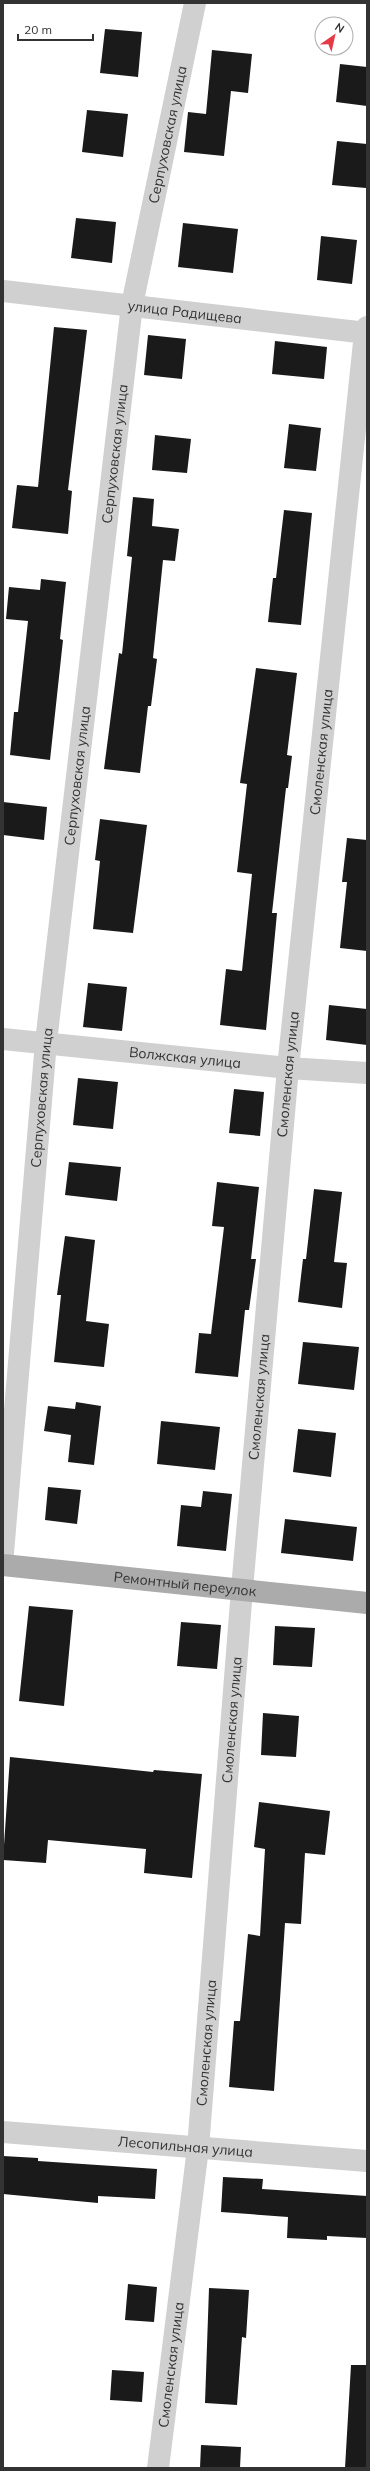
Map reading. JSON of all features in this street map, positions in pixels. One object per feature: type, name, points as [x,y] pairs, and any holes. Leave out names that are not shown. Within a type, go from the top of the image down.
[{"type":"main road","name":"Ремонтный переулок","points":[[3,1565],[367,1603]]},
{"type":"street","name":"Серпуховская улица","points":[[3,1553],[46,1042],[132,305],[195,3]]},
{"type":"street","name":"улица Радищева","points":[[3,291],[366,331]]},
{"type":"street","name":"Смоленская улица","points":[[158,2468],[198,2148],[242,1589],[288,1068],[366,331]]},
{"type":"street","name":"Волжская улица","points":[[3,1039],[46,1042],[288,1068],[367,1073]]},
{"type":"street","name":"Лесопильная улица","points":[[3,2132],[367,2161]]},
{"type":"building","points":[[105,29],[142,32],[138,77],[100,73]]},
{"type":"building","points":[[212,50],[252,54],[248,93],[231,91],[224,156],[184,152],[188,112],[206,114]]},
{"type":"building","points":[[340,64],[367,67],[367,106],[336,102]]},
{"type":"building","points":[[87,110],[128,114],[123,157],[82,152]]},
{"type":"building","points":[[337,141],[367,144],[366,188],[332,185]]},
{"type":"building","points":[[76,218],[116,222],[112,263],[71,258]]},
{"type":"building","points":[[183,223],[238,229],[233,273],[178,267]]},
{"type":"building","points":[[321,236],[357,240],[352,284],[317,280]]},
{"type":"building","points":[[54,327],[87,330],[68,490],[72,491],[68,534],[12,528],[17,485],[38,487]]},
{"type":"building","points":[[148,335],[186,339],[182,379],[144,375]]},
{"type":"building","points":[[275,341],[327,347],[324,379],[272,374]]},
{"type":"building","points":[[289,424],[321,428],[316,471],[284,468]]},
{"type":"building","points":[[155,435],[191,439],[187,473],[152,470]]},
{"type":"building","points":[[133,497],[154,499],[152,526],[179,529],[175,561],[163,560],[153,658],[157,659],[151,706],[148,706],[140,773],[104,769],[119,653],[122,654],[132,557],[127,556]]},
{"type":"building","points":[[284,510],[312,513],[301,625],[268,622],[273,578],[276,578]]},
{"type":"building","points":[[41,579],[66,582],[60,639],[63,640],[50,760],[10,755],[14,712],[18,712],[28,621],[6,619],[9,587],[40,590]]},
{"type":"building","points":[[256,668],[297,673],[287,755],[292,756],[288,788],[286,788],[272,913],[277,913],[266,1030],[220,1025],[226,969],[242,971],[252,874],[237,872],[247,784],[240,783]]},
{"type":"building","points":[[3,802],[47,807],[44,840],[3,835]]},
{"type":"building","points":[[100,819],[147,825],[133,933],[93,929],[100,861],[95,860]]},
{"type":"building","points":[[347,838],[367,840],[367,951],[340,948],[347,882],[342,882]]},
{"type":"building","points":[[88,983],[127,987],[122,1031],[83,1027]]},
{"type":"building","points":[[329,1005],[367,1009],[367,1045],[326,1040]]},
{"type":"building","points":[[78,1078],[118,1082],[113,1129],[73,1125]]},
{"type":"building","points":[[234,1089],[264,1092],[260,1136],[229,1133]]},
{"type":"building","points":[[69,1162],[121,1167],[117,1201],[65,1195]]},
{"type":"building","points":[[217,1182],[259,1187],[251,1259],[256,1259],[249,1310],[245,1310],[238,1377],[195,1373],[199,1333],[211,1334],[224,1227],[212,1226]]},
{"type":"building","points":[[314,1189],[342,1192],[334,1262],[347,1263],[342,1308],[298,1302],[303,1259],[306,1259]]},
{"type":"building","points":[[65,1236],[95,1240],[86,1321],[109,1324],[104,1367],[54,1362],[61,1295],[57,1295]]},
{"type":"building","points":[[303,1342],[359,1347],[354,1390],[298,1384]]},
{"type":"building","points":[[76,1402],[101,1406],[94,1465],[68,1462],[71,1435],[44,1431],[48,1406],[75,1409]]},
{"type":"building","points":[[161,1421],[220,1427],[215,1470],[157,1464]]},
{"type":"building","points":[[298,1429],[336,1433],[331,1477],[293,1472]]},
{"type":"building","points":[[48,1487],[81,1490],[77,1524],[45,1520]]},
{"type":"building","points":[[203,1491],[232,1494],[226,1551],[177,1546],[181,1505],[201,1507]]},
{"type":"building","points":[[285,1519],[357,1527],[353,1561],[281,1553]]},
{"type":"building","points":[[29,1606],[73,1610],[64,1706],[19,1701]]},
{"type":"building","points":[[181,1622],[221,1625],[217,1669],[177,1666]]},
{"type":"building","points":[[275,1626],[315,1628],[312,1667],[273,1665]]},
{"type":"building","points":[[263,1713],[299,1716],[296,1757],[261,1755]]},
{"type":"building","points":[[10,1757],[153,1772],[154,1770],[202,1774],[192,1878],[144,1873],[146,1849],[48,1840],[46,1863],[3,1860]]},
{"type":"building","points":[[259,1802],[330,1811],[325,1855],[305,1853],[301,1924],[285,1923],[274,2091],[229,2087],[234,2021],[240,2021],[248,1934],[260,1936],[265,1849],[254,1847]]},
{"type":"building","points":[[3,2156],[38,2158],[38,2161],[157,2169],[155,2199],[98,2196],[98,2203],[3,2194]]},
{"type":"building","points":[[223,2177],[263,2179],[262,2189],[367,2196],[367,2238],[327,2236],[327,2240],[287,2238],[288,2217],[221,2212]]},
{"type":"building","points":[[128,2284],[157,2287],[154,2322],[125,2320]]},
{"type":"building","points":[[209,2288],[249,2290],[246,2338],[242,2337],[237,2405],[205,2403]]},
{"type":"building","points":[[351,2365],[367,2365],[367,2468],[345,2468]]},
{"type":"building","points":[[112,2370],[144,2372],[142,2402],[110,2400]]},
{"type":"building","points":[[201,2445],[241,2447],[240,2468],[200,2468]]}]
